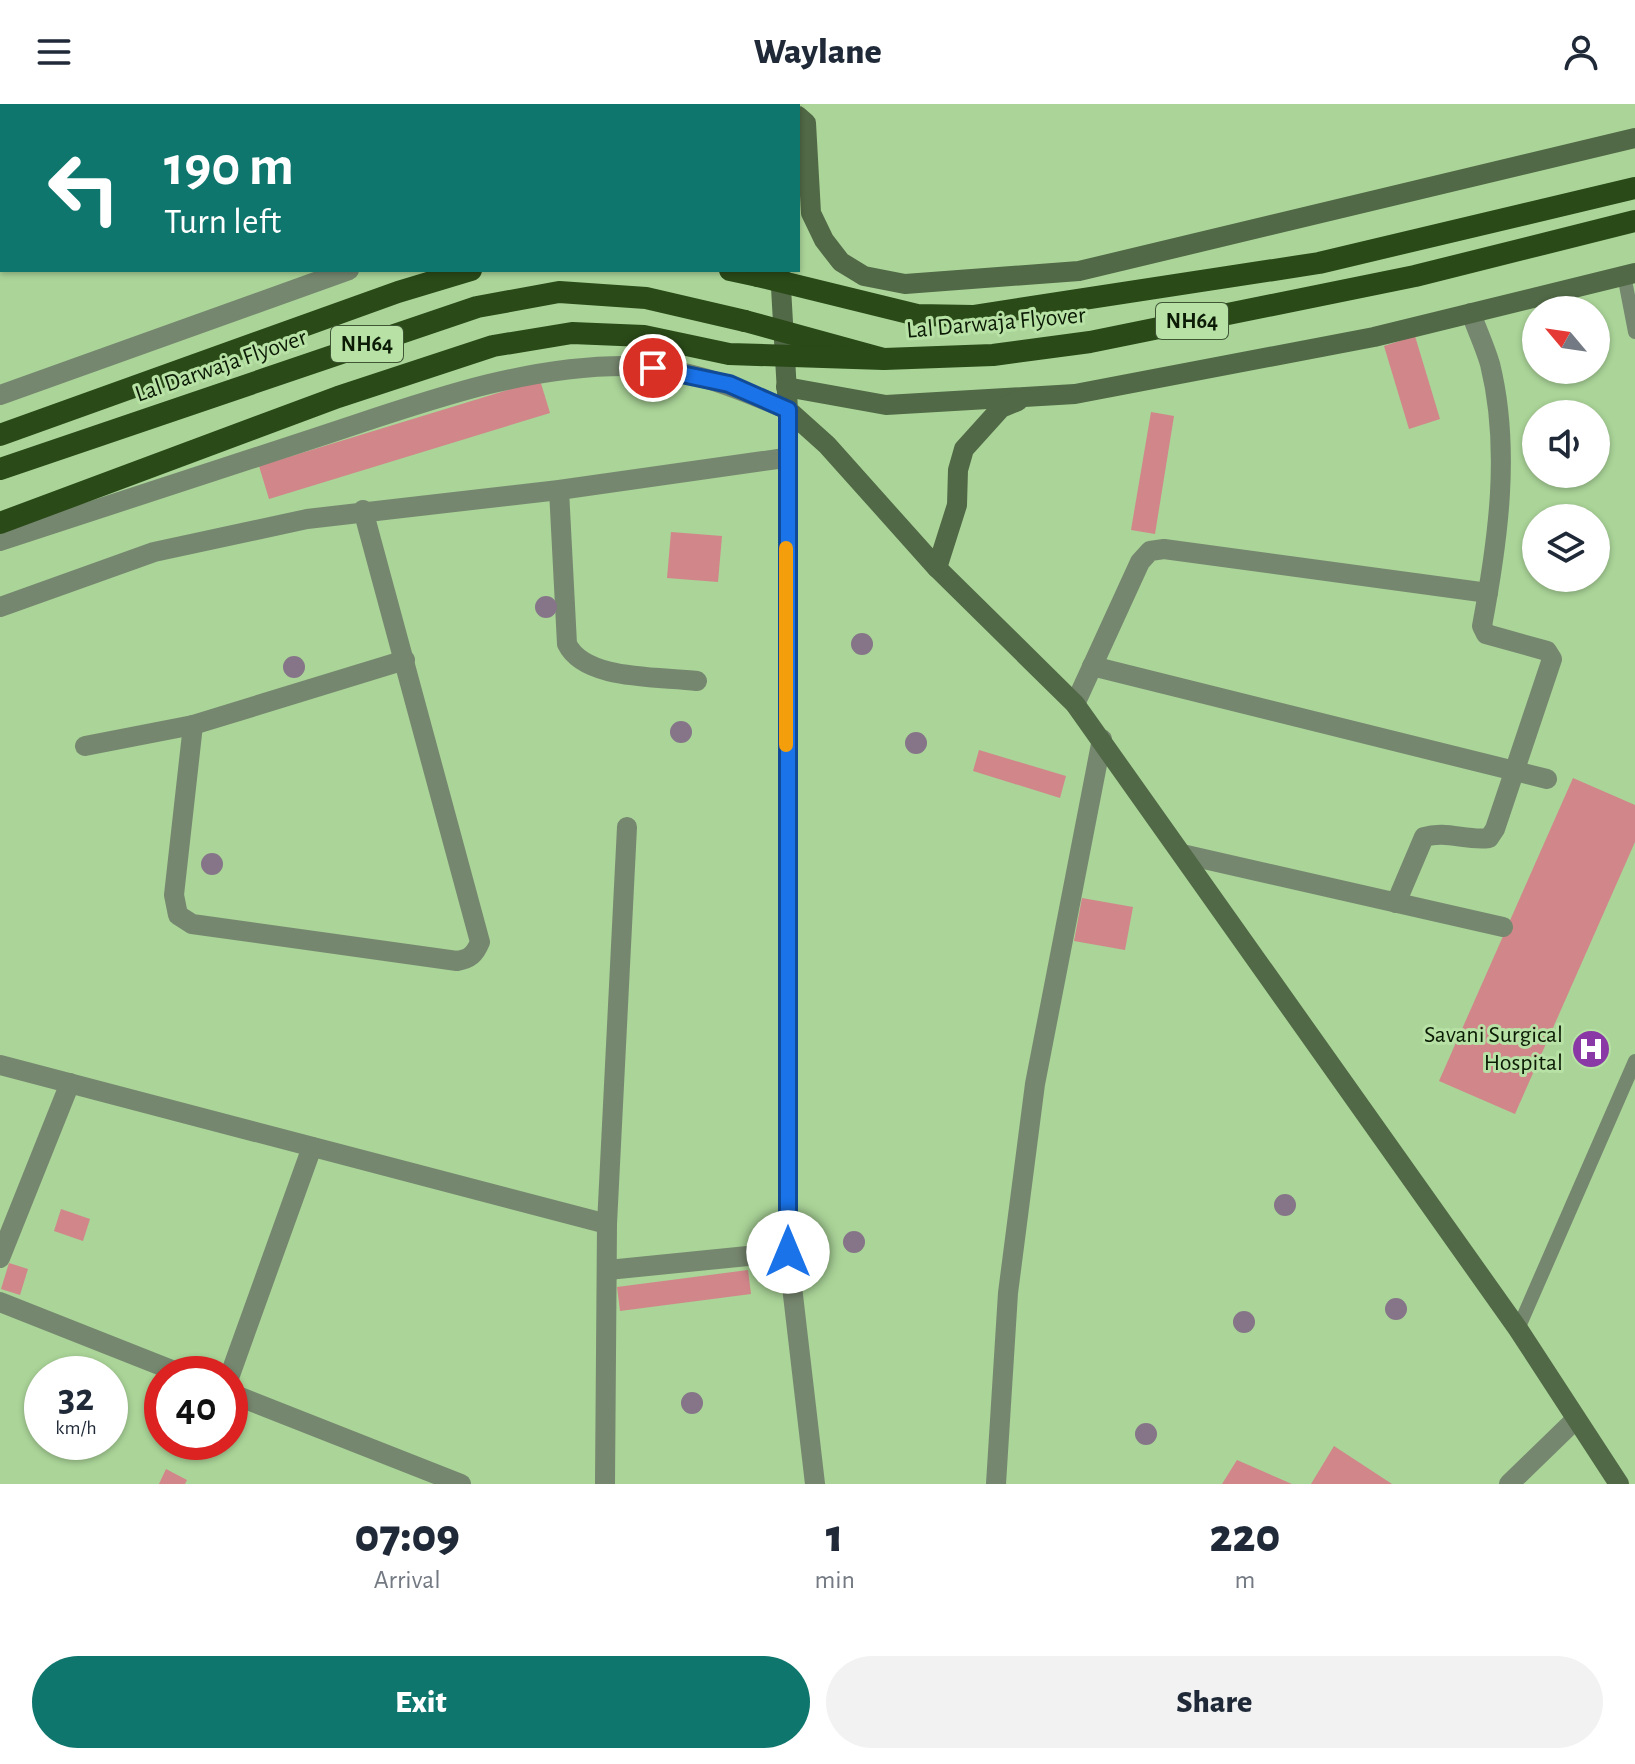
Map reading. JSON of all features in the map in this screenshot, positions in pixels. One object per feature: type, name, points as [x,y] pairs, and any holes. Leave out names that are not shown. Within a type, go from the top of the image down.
[{"type":"highway","name":"Lal Darwaja Flyover","points":[[738,272],[917,315],[973,316],[1319,263],[1635,188]]},
{"type":"highway","name":"Lal Darwaja Flyover","points":[[0,469],[477,307],[559,292],[646,298],[884,359],[993,355],[1090,342],[1415,276],[1635,221]]},
{"type":"highway","name":"Lal Darwaja Flyover","points":[[0,435],[398,292],[464,272]]},
{"type":"highway","points":[[0,523],[338,397],[493,346],[572,333],[644,336],[729,354],[884,359]]},
{"type":"main road","points":[[800,118],[806,123],[811,213],[824,240],[841,262],[864,276],[905,284],[1079,271],[1635,138]]},
{"type":"main road","points":[[780,272],[788,410],[827,445],[937,568],[1075,704],[1518,1329],[1619,1484]]},
{"type":"main road","points":[[786,387],[886,405],[1029,397],[1104,388],[1374,337],[1629,274]]},
{"type":"main road","points":[[937,568],[957,505],[958,470],[964,449],[1001,408],[1029,397]]},
{"type":"street","points":[[0,395],[343,272]]},
{"type":"street","points":[[1396,903],[1424,837],[1437,833],[1477,840],[1489,838],[1495,829],[1517,772],[1552,659],[1547,651],[1483,630],[1501,482],[1499,414],[1490,363],[1471,313]]},
{"type":"street","points":[[0,541],[453,392],[552,369],[627,366],[679,371],[729,384],[788,410],[785,458],[788,1252],[815,1484]]},
{"type":"street","points":[[0,607],[154,552],[363,510],[429,506],[559,490],[785,458]]},
{"type":"street","points":[[559,490],[567,644],[573,658],[591,669],[697,681]]},
{"type":"street","points":[[193,725],[174,895],[178,915],[192,924],[457,961],[468,959],[480,942],[363,510]]},
{"type":"street","points":[[1075,704],[1140,562],[1150,551],[1164,549],[1488,593]]},
{"type":"street","points":[[85,746],[193,725],[405,660]]},
{"type":"street","points":[[1092,666],[1547,779]]},
{"type":"street","points":[[996,1484],[1008,1293],[1035,1084],[1102,739]]},
{"type":"street","points":[[605,1484],[607,1224],[627,827]]},
{"type":"street","points":[[1182,854],[1503,927]]},
{"type":"street","points":[[0,1065],[607,1224]]},
{"type":"street","points":[[0,1258],[70,1083]]},
{"type":"street","points":[[237,1356],[312,1147]]},
{"type":"street","points":[[608,1270],[788,1252]]},
{"type":"street","points":[[0,1302],[144,1359]]},
{"type":"street","points":[[248,1400],[461,1484]]},
{"type":"street","points":[[1509,1484],[1576,1419]]},
{"type":"lane","points":[[1629,274],[1635,332]]},
{"type":"lane","points":[[1518,1329],[1635,1061]]},
{"type":"building","points":[[1415,336],[1440,419],[1409,429],[1384,346]]},
{"type":"building","points":[[540,380],[550,413],[269,499],[259,466]]},
{"type":"building","points":[[1151,412],[1174,416],[1155,534],[1131,530]]},
{"type":"building","points":[[671,532],[722,536],[718,582],[667,578]]},
{"type":"building","points":[[979,750],[1066,776],[1060,798],[973,771]]},
{"type":"building","points":[[1573,778],[1635,805],[1635,842],[1515,1114],[1439,1081]]},
{"type":"building","points":[[1082,898],[1133,907],[1125,950],[1074,941]]},
{"type":"building","points":[[61,1209],[90,1219],[83,1241],[54,1231]]},
{"type":"building","points":[[9,1263],[28,1269],[20,1295],[1,1289]]},
{"type":"building","points":[[748,1270],[751,1294],[620,1311],[617,1287]]},
{"type":"building","points":[[1334,1446],[1392,1484],[1311,1484]]},
{"type":"building","points":[[1237,1460],[1292,1484],[1222,1484]]},
{"type":"building","points":[[166,1469],[187,1480],[185,1484],[159,1484]]},
{"type":"slow traffic","points":[[786,548],[786,745]]},
{"type":"place","name":"Savani Surgical Hospital","points":[[1591,1049]]},
{"type":"route","points":[[653,368],[679,371],[729,384],[788,410],[785,490],[788,1252]]}]
